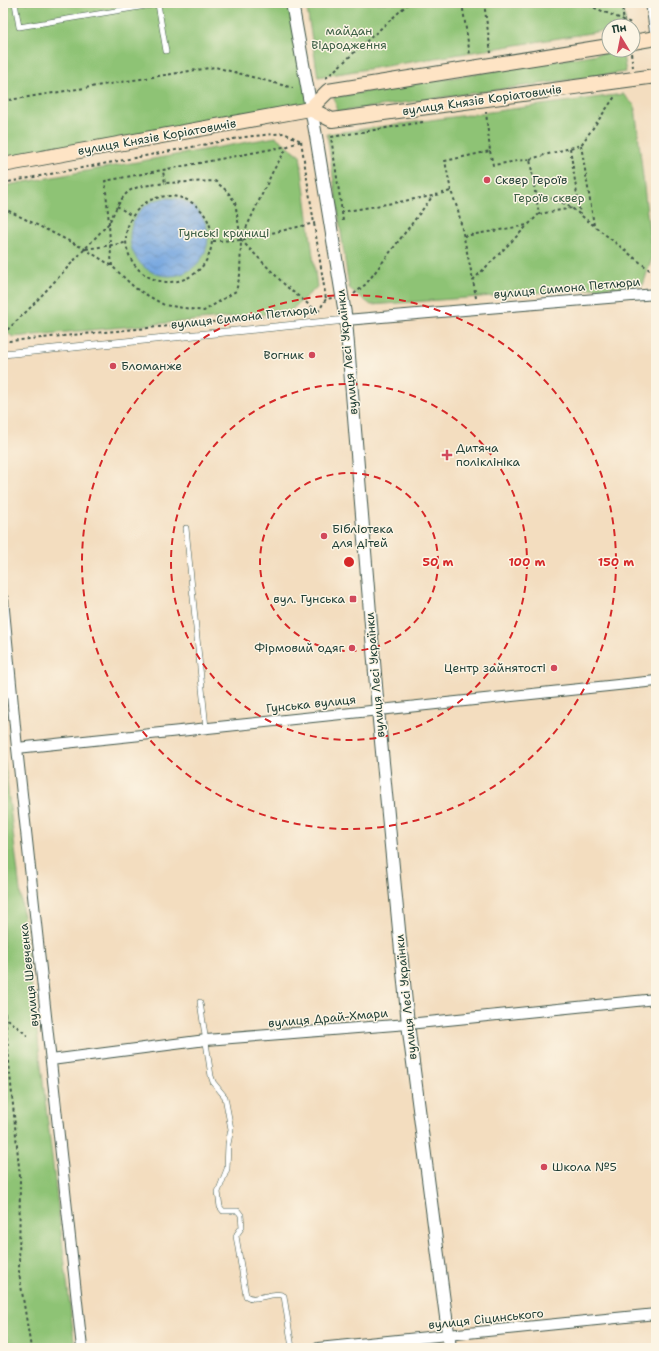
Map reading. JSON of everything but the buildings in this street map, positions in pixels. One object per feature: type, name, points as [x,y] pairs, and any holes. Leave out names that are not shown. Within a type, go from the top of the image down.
[{"type":"main road","points":[[641,41],[656,38]]},
{"type":"main road","points":[[310,109],[328,91],[601,47]]},
{"type":"main road","name":"вулиця Князів Коріатовичів","points":[[3,165],[310,109],[332,120],[656,76]]},
{"type":"street","name":"вулиця Лесі Українки","points":[[292,3],[346,320],[378,710],[408,1024],[450,1348]]},
{"type":"street","points":[[651,3],[656,38]]},
{"type":"street","name":"вулиця Симона Петлюри","points":[[3,354],[346,320],[656,294]]},
{"type":"street","name":"вулиця Шевченка","points":[[3,599],[17,748],[82,1348]]},
{"type":"street","name":"Гунська вулиця","points":[[17,748],[656,681]]},
{"type":"street","name":"вулиця Драй-Хмари","points":[[51,1060],[206,1040],[408,1024],[656,999]]},
{"type":"street","name":"вулиця Сіцинського","points":[[318,1348],[656,1314]]},
{"type":"lane","points":[[15,3],[19,27],[126,6],[158,4],[166,51]]},
{"type":"lane","points":[[186,528],[206,728]]},
{"type":"lane","points":[[200,1002],[212,1079],[225,1097],[231,1129],[228,1144],[227,1169],[218,1192],[220,1207],[223,1211],[238,1211],[241,1215],[242,1227],[236,1236],[246,1296],[250,1298],[279,1294],[284,1296],[292,1348]]},
{"type":"path","points":[[323,80],[409,3]]},
{"type":"path","points":[[462,3],[470,58]]},
{"type":"path","points":[[484,3],[492,54]]},
{"type":"path","points":[[583,3],[620,18]]},
{"type":"path","points":[[622,3],[625,18]]},
{"type":"path","points":[[631,58],[633,67]]},
{"type":"path","points":[[3,101],[215,67],[293,88]]},
{"type":"path","points":[[486,111],[493,165],[530,160],[580,146],[618,92]]},
{"type":"path","points":[[424,122],[331,138],[342,212],[432,196],[451,191]]},
{"type":"path","points":[[3,183],[244,137],[284,133],[301,141]]},
{"type":"path","points":[[112,266],[110,223],[105,181],[288,146],[301,141]]},
{"type":"path","points":[[301,141],[326,299],[318,312]]},
{"type":"path","points":[[241,240],[273,171],[288,146]]},
{"type":"path","points":[[580,146],[595,226]]},
{"type":"path","points":[[570,148],[581,215]]},
{"type":"path","points":[[476,300],[464,236],[444,161],[490,151]]},
{"type":"path","points":[[530,160],[539,214]]},
{"type":"path","points":[[163,170],[165,183]]},
{"type":"path","points":[[3,208],[85,249],[112,266],[134,288],[164,305],[204,311],[236,291],[240,275],[241,240],[235,202],[227,191],[215,181],[165,183],[143,186],[128,192],[117,206],[110,223],[85,249],[28,310],[3,334]]},
{"type":"path","points":[[535,192],[568,205],[656,275]]},
{"type":"path","points":[[168,195],[182,197],[195,204],[205,214],[211,227],[213,241],[209,255],[202,267],[191,276],[177,281],[163,282],[149,277],[138,269],[130,257],[126,243],[127,229],[132,216],[142,205],[154,198],[168,195]]},
{"type":"path","points":[[326,299],[352,295],[366,284],[432,196]]},
{"type":"path","points":[[117,206],[132,216]]},
{"type":"path","points":[[473,280],[539,214],[572,208]]},
{"type":"path","points":[[213,241],[241,240],[315,223]]},
{"type":"path","points":[[464,236],[528,224]]},
{"type":"path","points":[[241,240],[287,287],[318,312]]},
{"type":"path","points":[[85,249],[126,243]]},
{"type":"path","points":[[3,339],[9,341],[318,312]]},
{"type":"path","points":[[3,989],[4,1016],[20,1177],[19,1273],[31,1348]]},
{"type":"path","points":[[4,1016],[28,1036]]},
{"type":"path","points":[[3,1077],[10,1074]]},
{"type":"green space","points":[[3,3],[292,3],[310,109],[3,165]]},
{"type":"green space","name":"майдан Відродження","points":[[306,3],[623,3],[625,18],[601,18],[601,31],[318,77]]},
{"type":"green space","points":[[601,53],[601,58],[623,58],[626,72],[337,112],[334,97]]},
{"type":"green space","name":"Героїв сквер","points":[[623,94],[635,106],[652,258],[643,285],[371,305],[349,288],[327,134]]},
{"type":"green space","name":"Гунські криниці","points":[[276,137],[300,155],[317,287],[289,312],[13,337],[3,330],[3,186]]},
{"type":"green space","points":[[3,749],[75,1348],[3,1348]]},
{"type":"water","points":[[169,198],[184,201],[197,209],[205,222],[208,237],[205,252],[197,265],[184,273],[169,276],[154,273],[141,265],[133,252],[130,237],[133,222],[141,209],[154,201]]},
{"type":"place","name":"Сквер Героїв","points":[[487,180]]},
{"type":"place","name":"Вогник","points":[[312,355]]},
{"type":"place","name":"Бломанже","points":[[113,366]]},
{"type":"place","name":"Дитяча поліклініка","points":[[447,455]]},
{"type":"place","name":"Бібліотека для дітей","points":[[324,536]]},
{"type":"place","name":"вул. Гунська","points":[[353,599]]},
{"type":"place","name":"Фірмовий одяг","points":[[352,648]]},
{"type":"place","name":"Центр зайнятості","points":[[554,668]]},
{"type":"place","name":"Школа №5","points":[[544,1167]]}]
